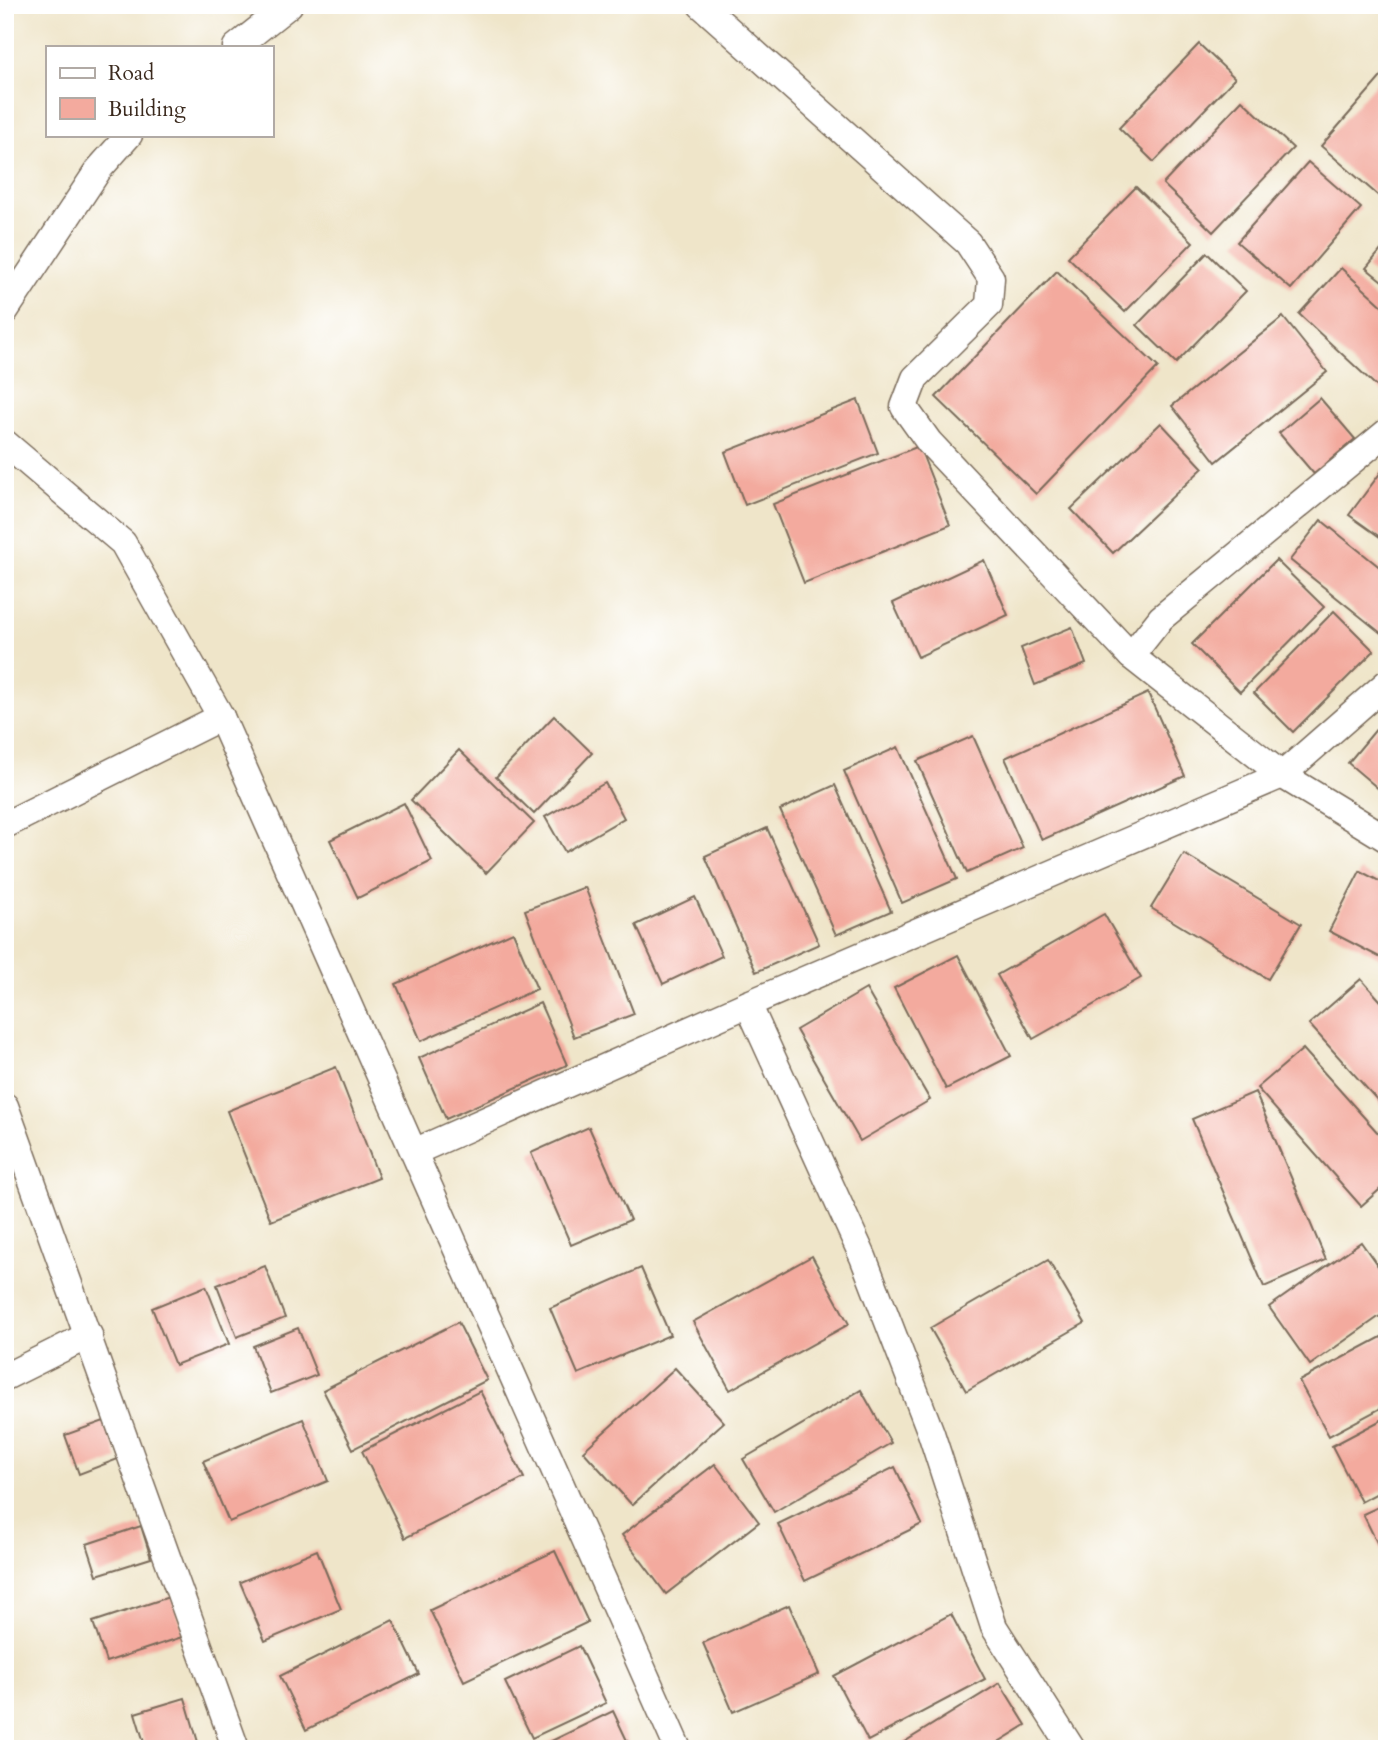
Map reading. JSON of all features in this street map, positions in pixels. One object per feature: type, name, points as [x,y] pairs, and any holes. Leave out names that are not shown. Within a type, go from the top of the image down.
[{"type":"street","points":[[237,46],[289,5]]},
{"type":"street","points":[[701,5],[968,243],[991,278],[989,305],[915,378],[904,407],[929,442],[1131,656],[1282,775],[1387,839]]},
{"type":"street","points":[[5,311],[99,169],[128,136]]},
{"type":"street","points":[[1131,656],[1161,618],[1387,432]]},
{"type":"street","points":[[5,443],[123,543],[221,717],[678,1749]]},
{"type":"street","points":[[414,1152],[748,1004],[1282,775],[1387,683]]},
{"type":"street","points":[[5,825],[221,717]]},
{"type":"street","points":[[748,1004],[863,1257],[931,1433],[994,1627],[1072,1749]]},
{"type":"street","points":[[5,1106],[236,1749]]},
{"type":"street","points":[[5,1377],[89,1335]]},
{"type":"building","points":[[1199,44],[1235,78],[1154,162],[1119,128]]},
{"type":"building","points":[[1387,70],[1387,191],[1381,198],[1321,146]]},
{"type":"building","points":[[1242,100],[1293,148],[1213,232],[1163,184]]},
{"type":"building","points":[[1308,162],[1361,208],[1291,289],[1237,242]]},
{"type":"building","points":[[1136,187],[1193,242],[1125,312],[1068,257]]},
{"type":"building","points":[[1387,243],[1387,285],[1366,268]]},
{"type":"building","points":[[1207,253],[1246,291],[1176,363],[1137,325]]},
{"type":"building","points":[[1341,268],[1387,310],[1387,396],[1299,314]]},
{"type":"building","points":[[1057,271],[1158,367],[1036,494],[936,397]]},
{"type":"building","points":[[1283,317],[1327,372],[1216,462],[1172,406]]},
{"type":"building","points":[[1320,398],[1355,439],[1314,474],[1279,433]]},
{"type":"building","points":[[858,400],[878,453],[745,505],[725,452]]},
{"type":"building","points":[[1161,423],[1203,468],[1113,553],[1071,509]]},
{"type":"building","points":[[919,446],[950,525],[804,583],[773,504]]},
{"type":"building","points":[[1387,464],[1387,542],[1349,515]]},
{"type":"building","points":[[1321,520],[1387,573],[1387,638],[1290,560]]},
{"type":"building","points":[[984,560],[1008,615],[918,657],[893,603]]},
{"type":"building","points":[[1276,560],[1324,607],[1240,692],[1192,644]]},
{"type":"building","points":[[1334,611],[1374,651],[1293,732],[1254,693]]},
{"type":"building","points":[[1072,627],[1086,664],[1035,685],[1021,648]]},
{"type":"building","points":[[1148,693],[1185,776],[1042,840],[1005,758]]},
{"type":"building","points":[[554,716],[592,753],[534,814],[496,777]]},
{"type":"building","points":[[1383,721],[1387,725],[1387,796],[1348,763]]},
{"type":"building","points":[[973,736],[1023,848],[967,873],[917,761]]},
{"type":"building","points":[[898,747],[957,879],[902,903],[844,771]]},
{"type":"building","points":[[459,750],[534,823],[486,873],[411,800]]},
{"type":"building","points":[[605,783],[624,818],[565,852],[545,817]]},
{"type":"building","points":[[835,785],[891,911],[836,935],[780,810]]},
{"type":"building","points":[[404,803],[432,861],[358,898],[330,840]]},
{"type":"building","points":[[767,828],[819,944],[756,972],[705,856]]},
{"type":"building","points":[[1184,854],[1301,924],[1268,979],[1151,908]]},
{"type":"building","points":[[1360,871],[1387,885],[1387,961],[1329,931]]},
{"type":"building","points":[[585,887],[634,1014],[574,1037],[525,910]]},
{"type":"building","points":[[695,897],[722,956],[663,984],[636,925]]},
{"type":"building","points":[[1104,914],[1141,978],[1033,1039],[997,975]]},
{"type":"building","points":[[513,932],[537,989],[421,1041],[396,984]]},
{"type":"building","points":[[958,955],[1011,1056],[946,1089],[894,988]]},
{"type":"building","points":[[1361,979],[1387,1008],[1387,1111],[1309,1024]]},
{"type":"building","points":[[866,989],[930,1100],[860,1141],[796,1030]]},
{"type":"building","points":[[540,1003],[567,1065],[446,1119],[419,1058]]},
{"type":"building","points":[[1303,1049],[1387,1143],[1387,1183],[1361,1206],[1257,1088]]},
{"type":"building","points":[[336,1067],[379,1178],[271,1221],[227,1111]]},
{"type":"building","points":[[1255,1092],[1326,1260],[1264,1287],[1192,1119]]},
{"type":"building","points":[[589,1127],[630,1220],[571,1245],[531,1153]]},
{"type":"building","points":[[1361,1242],[1387,1279],[1387,1311],[1310,1365],[1269,1307]]},
{"type":"building","points":[[812,1256],[849,1324],[730,1390],[693,1322]]},
{"type":"building","points":[[1048,1260],[1085,1323],[966,1391],[930,1328]]},
{"type":"building","points":[[265,1266],[285,1318],[237,1337],[217,1285]]},
{"type":"building","points":[[641,1268],[670,1335],[578,1374],[550,1308]]},
{"type":"building","points":[[206,1286],[229,1344],[175,1365],[152,1308]]},
{"type":"building","points":[[458,1322],[487,1380],[353,1449],[323,1390]]},
{"type":"building","points":[[298,1328],[317,1375],[271,1393],[253,1346]]},
{"type":"building","points":[[1387,1334],[1387,1405],[1329,1436],[1299,1381]]},
{"type":"building","points":[[675,1368],[724,1422],[632,1505],[583,1451]]},
{"type":"building","points":[[861,1390],[891,1443],[774,1512],[743,1459]]},
{"type":"building","points":[[480,1391],[524,1478],[405,1538],[362,1451]]},
{"type":"building","points":[[1387,1417],[1387,1488],[1361,1502],[1332,1446]]},
{"type":"building","points":[[303,1419],[328,1481],[229,1522],[203,1461]]},
{"type":"building","points":[[104,1421],[118,1459],[79,1474],[65,1435]]},
{"type":"building","points":[[715,1464],[759,1522],[666,1594],[622,1535]]},
{"type":"building","points":[[895,1467],[922,1524],[805,1581],[778,1524]]},
{"type":"building","points":[[1387,1503],[1387,1563],[1363,1514]]},
{"type":"building","points":[[141,1526],[151,1558],[97,1575],[87,1544]]},
{"type":"building","points":[[317,1550],[341,1609],[265,1641],[240,1582]]},
{"type":"building","points":[[555,1551],[588,1622],[464,1681],[430,1610]]},
{"type":"building","points":[[172,1596],[185,1636],[106,1662],[93,1622]]},
{"type":"building","points":[[789,1605],[819,1674],[733,1712],[703,1643]]},
{"type":"building","points":[[951,1614],[985,1679],[868,1741],[834,1676]]},
{"type":"building","points":[[393,1620],[419,1674],[306,1730],[280,1676]]},
{"type":"building","points":[[579,1646],[606,1703],[532,1738],[505,1682]]},
{"type":"building","points":[[1000,1683],[1026,1725],[987,1749],[893,1749]]},
{"type":"building","points":[[185,1698],[200,1749],[146,1749],[135,1713]]},
{"type":"building","points":[[613,1711],[631,1749],[535,1749]]}]
